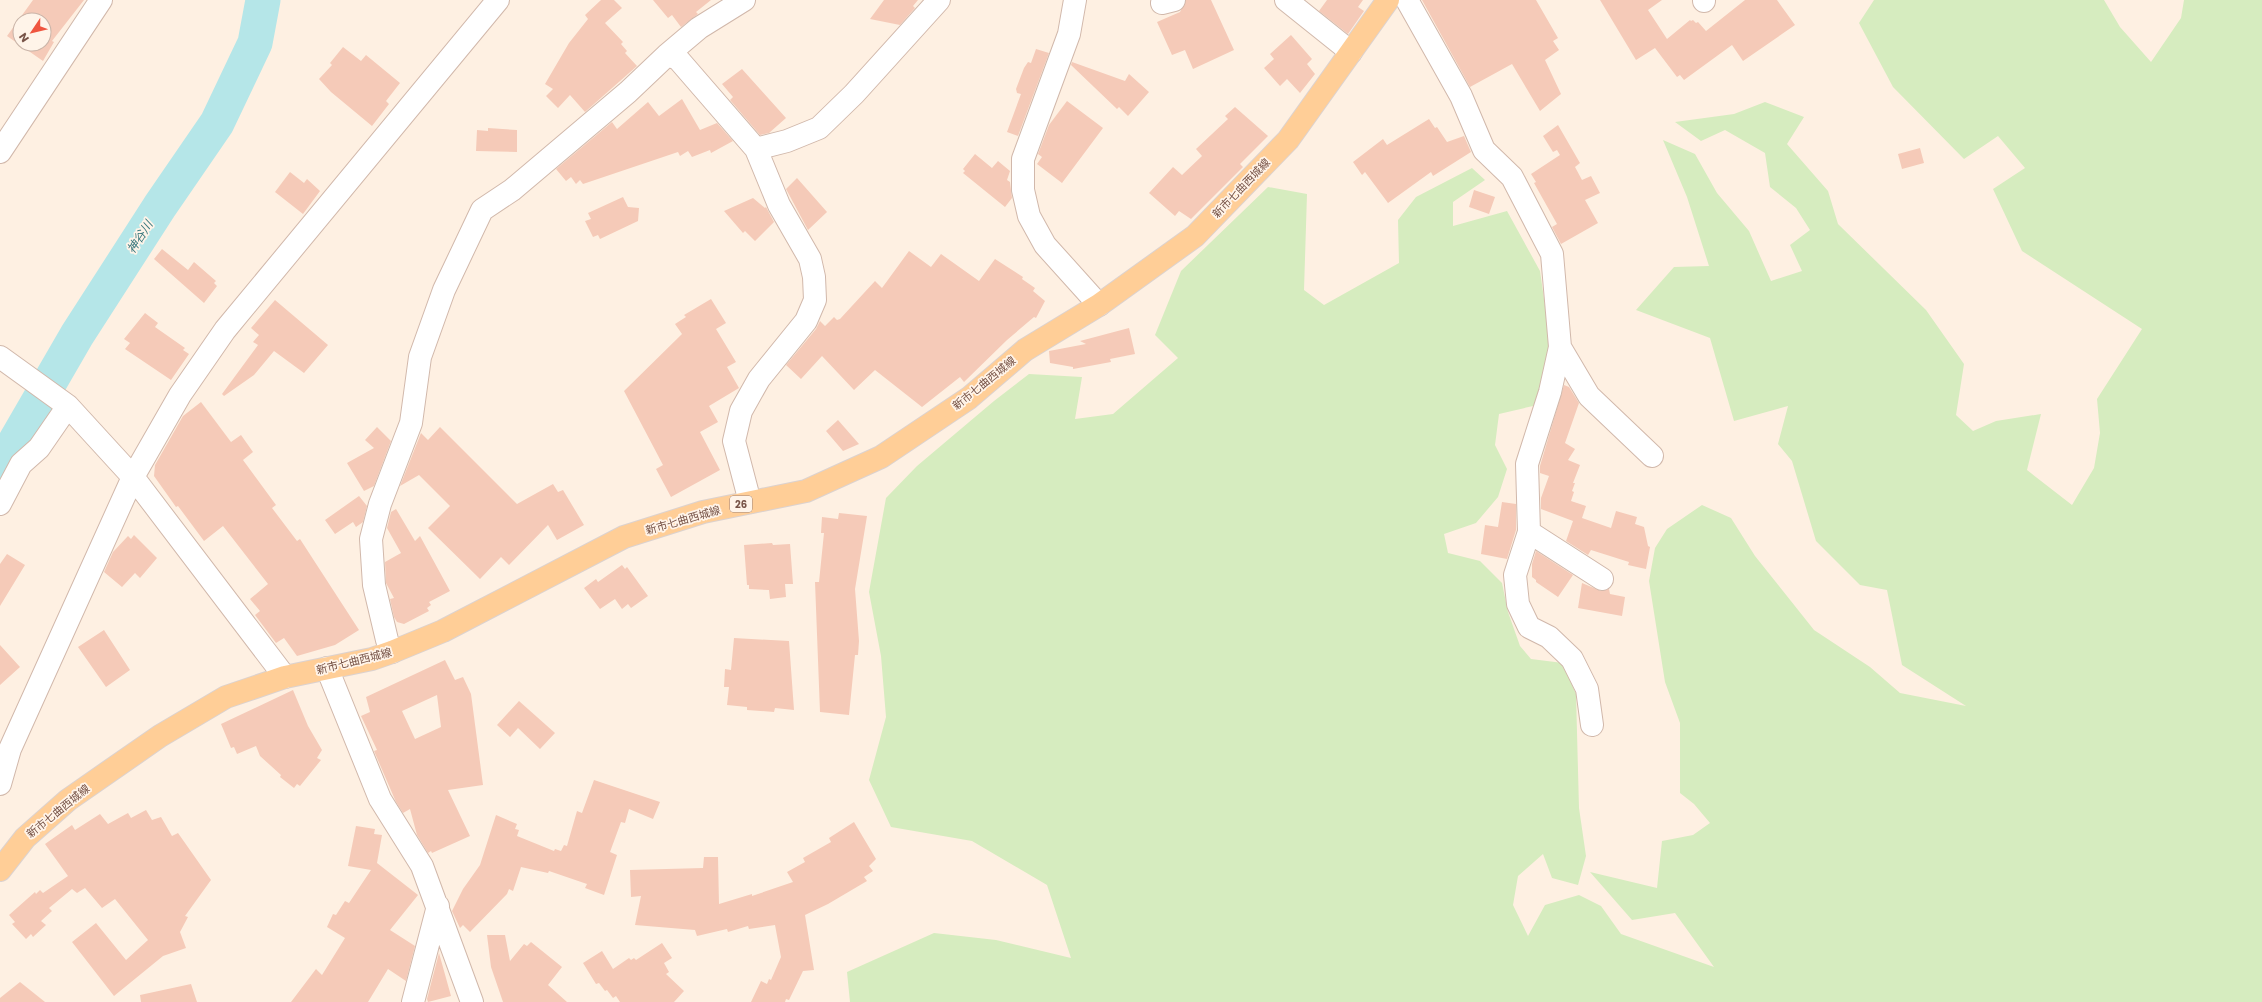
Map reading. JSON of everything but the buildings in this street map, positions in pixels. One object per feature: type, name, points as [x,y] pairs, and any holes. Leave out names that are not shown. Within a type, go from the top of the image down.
[{"type":"main road","name":"新市七曲西城線","points":[[0,870],[25,838],[68,800],[160,736],[226,697],[285,677],[372,659],[392,652],[443,631],[624,537],[703,512],[806,492],[881,457],[969,398],[1025,350],[1099,305],[1195,236],[1288,140],[1388,0]]},
{"type":"street","points":[[0,152],[101,0]]},
{"type":"street","points":[[0,784],[10,749],[134,477],[180,395],[225,330],[498,0]]},
{"type":"street","points":[[392,652],[387,640],[374,584],[371,539],[380,504],[411,423],[420,357],[444,290],[482,210],[518,185],[628,92],[667,54],[699,28],[744,0]]},
{"type":"street","points":[[756,149],[787,142],[819,128],[854,94],[939,0]]},
{"type":"street","points":[[1075,0],[1069,34],[1023,159],[1023,190],[1029,216],[1045,245],[1099,305]]},
{"type":"street","points":[[1286,0],[1351,52]]},
{"type":"street","points":[[1407,0],[1462,96],[1484,150],[1512,177],[1552,254],[1560,347],[1550,392],[1527,464],[1529,532],[1515,575],[1518,604],[1529,626],[1549,637],[1572,659],[1587,689],[1592,725]]},
{"type":"street","points":[[667,54],[678,59],[756,149],[779,205],[810,258],[814,277],[815,300],[806,321],[759,380],[741,411],[734,441],[750,502]]},
{"type":"street","points":[[1560,347],[1589,396],[1652,456]]},
{"type":"street","points":[[0,357],[65,404],[134,477],[285,677]]},
{"type":"street","points":[[0,504],[21,464],[39,448],[65,404]]},
{"type":"street","points":[[1529,532],[1602,579]]},
{"type":"street","points":[[327,668],[380,799],[422,866],[438,906],[472,1002]]},
{"type":"street","points":[[413,1002],[438,906]]},
{"type":"green space","points":[[1874,0],[2104,0],[2120,27],[2151,62],[2181,18],[2184,0],[2262,0],[2262,1002],[850,1002],[847,972],[934,933],[996,940],[1071,958],[1047,885],[972,841],[891,827],[869,780],[886,717],[881,656],[869,592],[886,498],[917,466],[994,401],[1029,374],[1082,377],[1075,419],[1113,414],[1178,358],[1155,335],[1181,271],[1268,187],[1307,194],[1304,290],[1324,305],[1399,263],[1398,220],[1416,197],[1472,168],[1485,180],[1453,202],[1453,226],[1507,211],[1540,271],[1547,320],[1551,375],[1533,406],[1499,414],[1495,445],[1507,469],[1498,497],[1476,523],[1444,534],[1448,553],[1480,561],[1502,583],[1508,612],[1520,646],[1531,659],[1563,663],[1576,694],[1579,808],[1586,856],[1578,885],[1552,878],[1543,854],[1518,876],[1513,905],[1528,936],[1545,905],[1579,895],[1601,906],[1621,934],[1714,967],[1675,913],[1632,920],[1590,872],[1657,888],[1662,841],[1693,835],[1710,823],[1694,804],[1680,793],[1680,723],[1665,682],[1649,581],[1655,548],[1667,529],[1702,505],[1731,518],[1755,556],[1814,630],[1870,667],[1900,693],[1966,706],[1902,665],[1887,590],[1860,585],[1816,541],[1792,461],[1778,444],[1788,406],[1734,421],[1710,338],[1636,310],[1674,267],[1709,266],[1687,197],[1663,140],[1695,154],[1717,193],[1749,231],[1771,281],[1802,271],[1790,245],[1810,230],[1796,208],[1770,187],[1765,153],[1725,130],[1701,141],[1675,122],[1734,114],[1765,102],[1804,117],[1787,144],[1828,191],[1838,224],[1926,310],[1964,364],[1956,415],[1973,431],[1996,421],[2041,414],[2027,470],[2072,505],[2094,468],[2100,433],[2097,399],[2142,329],[2022,251],[1993,189],[2025,168],[1998,136],[1964,159],[1893,87],[1859,23]]},
{"type":"waterway","name":"神谷川","points":[[0,468],[77,335],[160,206],[217,123],[255,43],[263,0]]}]
